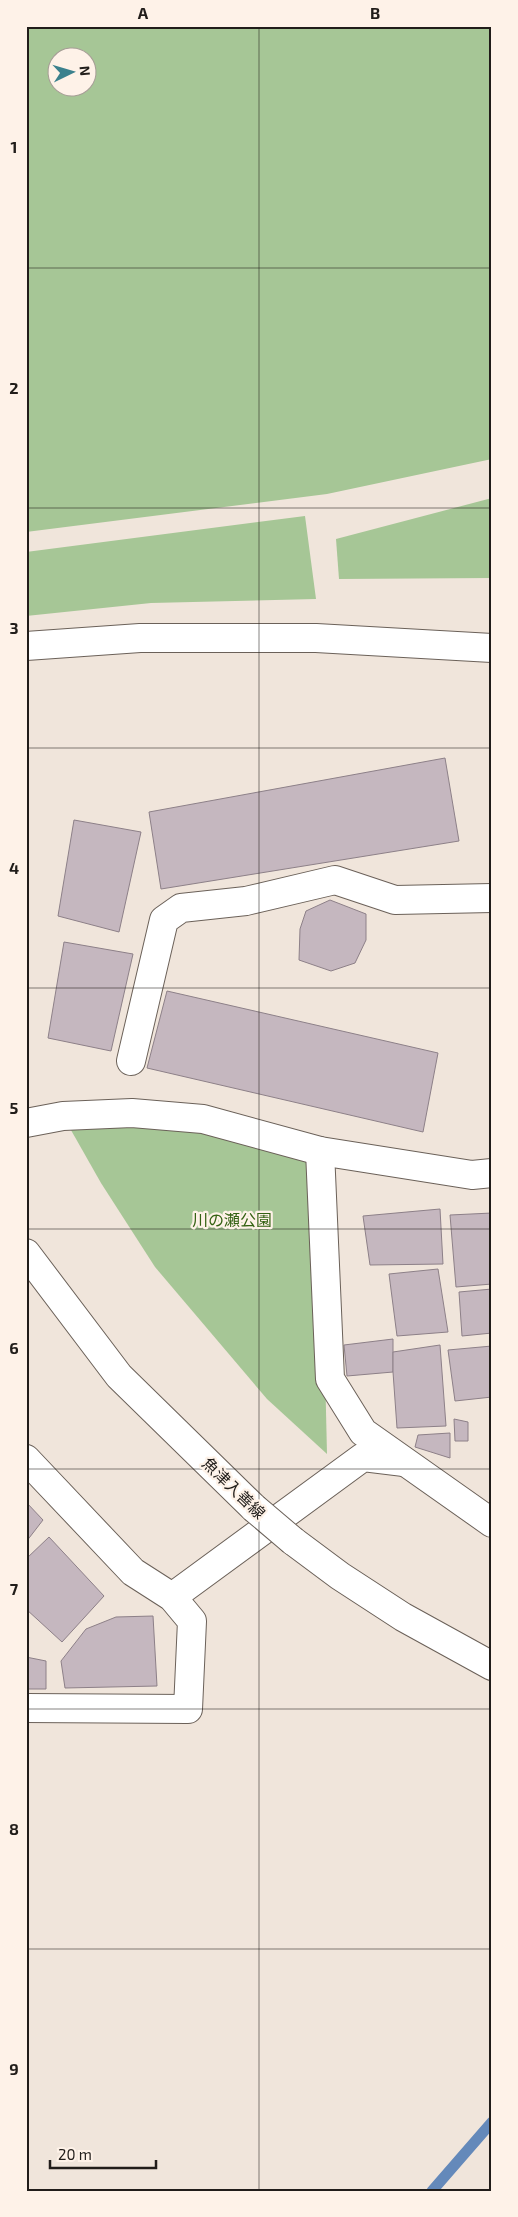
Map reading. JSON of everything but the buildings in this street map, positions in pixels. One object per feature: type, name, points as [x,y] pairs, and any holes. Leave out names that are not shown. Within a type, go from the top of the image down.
[{"type":"street","points":[[26,646],[140,638],[316,638],[492,648]]},
{"type":"street","points":[[130,1061],[164,920],[181,908],[246,901],[335,880],[395,900],[492,898]]},
{"type":"street","points":[[26,1123],[64,1116],[132,1113],[203,1119],[320,1151],[472,1174],[492,1173]]},
{"type":"street","points":[[320,1151],[330,1379],[363,1432],[492,1523]]},
{"type":"street","name":"魚津入善線","points":[[26,1252],[119,1376],[254,1508],[293,1541],[340,1576],[403,1617],[492,1666]]},
{"type":"street","points":[[172,1598],[363,1458],[405,1462]]},
{"type":"street","points":[[26,1459],[133,1572],[172,1598],[192,1620],[188,1709],[26,1708]]},
{"type":"green space","points":[[26,26],[492,26],[492,459],[327,494],[26,532]]},
{"type":"green space","points":[[492,498],[492,578],[339,579],[336,539]]},
{"type":"green space","points":[[305,516],[316,599],[151,603],[26,616],[26,552]]},
{"type":"green space","name":"川の瀬公園","points":[[132,1113],[320,1151],[327,1454],[267,1399],[155,1267],[101,1183],[63,1116]]},
{"type":"waterway","points":[[432,2191],[492,2122]]}]
